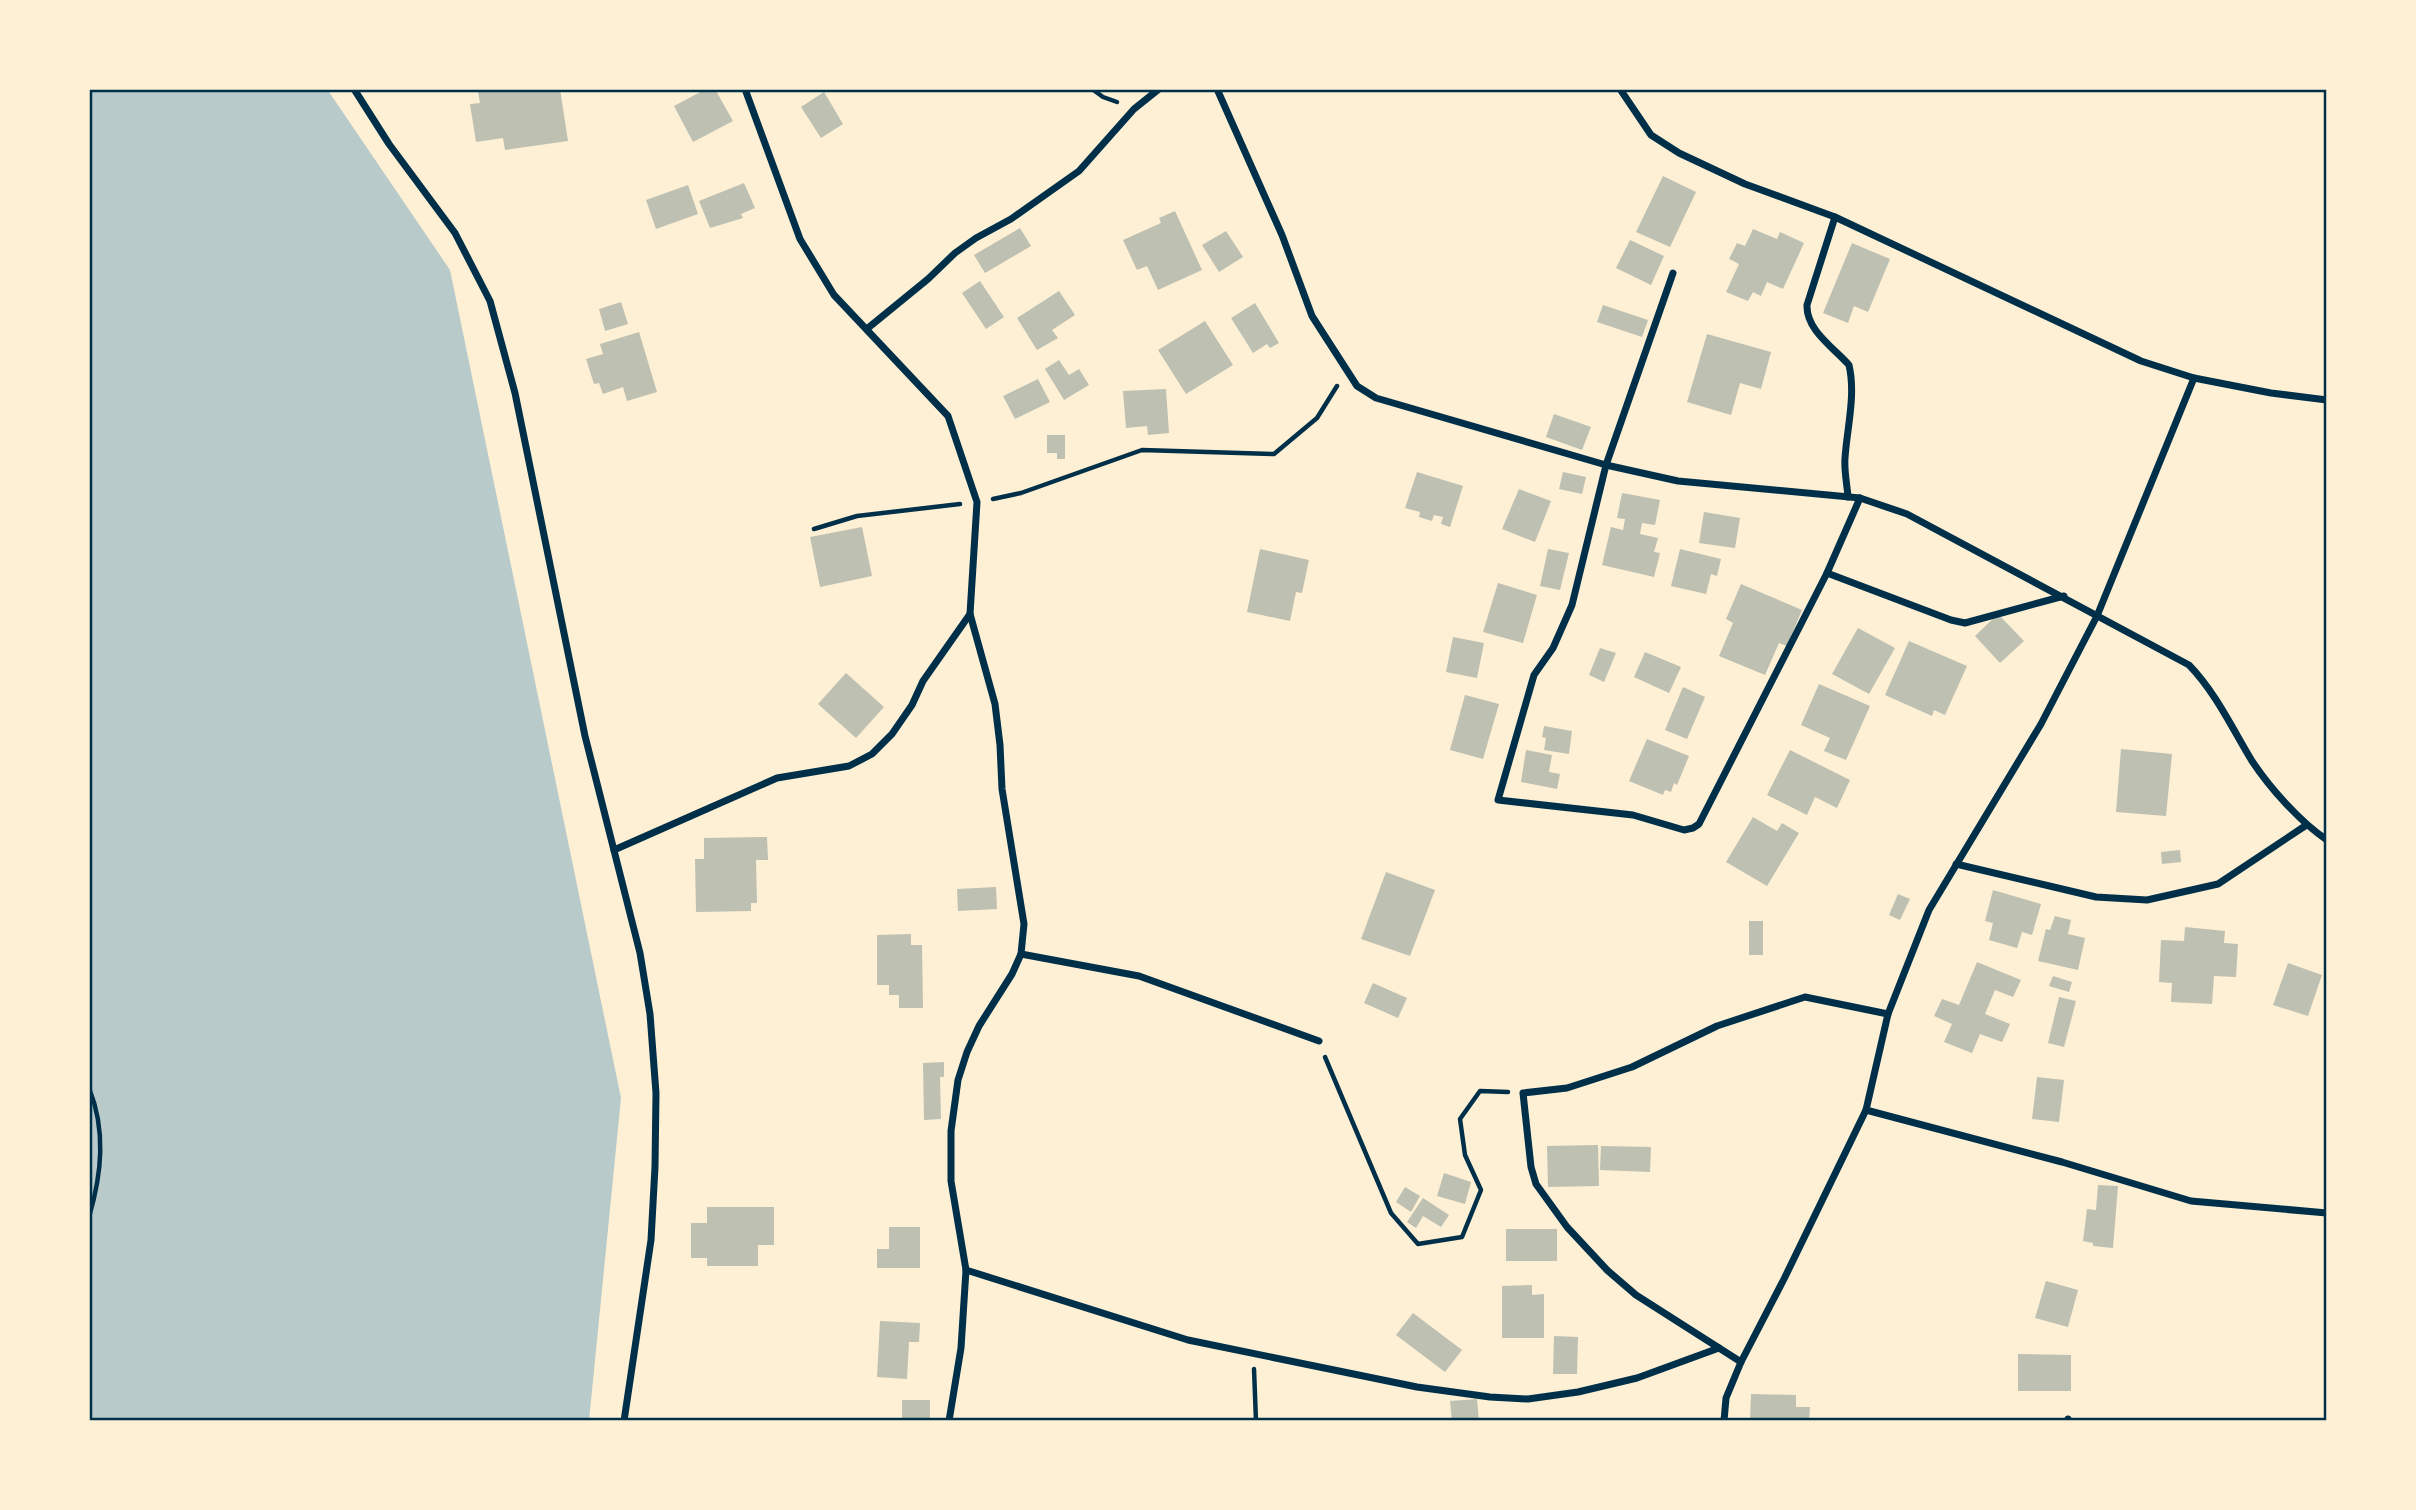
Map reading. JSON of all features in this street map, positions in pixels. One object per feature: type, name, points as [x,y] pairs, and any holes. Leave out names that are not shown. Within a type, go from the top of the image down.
[{"type":"street","points":[[354,89],[389,144],[455,233],[477,270],[490,301],[515,393],[582,722],[640,953],[650,1014],[656,1093],[650,1240],[624,1421]]},
{"type":"street","points":[[746,89],[800,239],[834,295],[868,328],[948,416],[978,502],[970,614],[995,704],[1002,789],[1024,924],[1021,954],[1012,974],[979,1027],[958,1080],[951,1131],[951,1181],[967,1270],[961,1348],[948,1421]]},
{"type":"street","points":[[868,328],[955,253],[1011,219],[1079,171],[1134,109],[1159,89]]},
{"type":"street","points":[[1217,89],[1282,235],[1312,316],[1357,386],[1376,398],[1606,465],[1678,481],[1860,498],[1908,514],[2189,665],[2213,695],[2254,764],[2305,825],[2327,840]]},
{"type":"street","points":[[1620,89],[1651,135],[1679,153],[1745,184],[1835,217],[2141,361],[2194,378],[2327,400]]},
{"type":"street","points":[[1835,217],[1806,315],[1810,324],[1849,365],[1851,401],[1845,461],[1847,497]]},
{"type":"street","points":[[1673,273],[1606,465],[1572,605],[1553,648],[1534,676],[1498,800],[1633,816],[1684,830],[1699,824],[1827,573],[1860,498]]},
{"type":"street","points":[[1724,1421],[1726,1398],[1741,1362],[1866,1110],[1888,1014],[1929,910],[2041,724],[2097,615],[2194,378]]},
{"type":"street","points":[[1827,573],[1965,623],[2064,596]]},
{"type":"street","points":[[614,850],[777,778],[849,766],[873,754],[892,734],[912,705],[923,681],[970,614]]},
{"type":"street","points":[[1956,864],[2096,897],[2147,900],[2218,884],[2305,825]]},
{"type":"street","points":[[1021,954],[1139,976],[1319,1041]]},
{"type":"street","points":[[1741,1362],[1636,1295],[1607,1270],[1567,1227],[1536,1184],[1531,1167],[1522,1093],[1567,1088],[1632,1067],[1717,1026],[1805,997],[1888,1014]]},
{"type":"street","points":[[1866,1110],[2062,1162],[2191,1200],[2327,1213]]},
{"type":"street","points":[[967,1270],[1188,1340],[1417,1387],[1490,1397],[1528,1399],[1578,1392],[1637,1378],[1719,1348]]},
{"type":"path","points":[[1092,89],[1103,97],[1134,109]]},
{"type":"path","points":[[814,529],[857,516],[978,502],[1021,493],[1142,450],[1274,454],[1317,418],[1347,370]]},
{"type":"path","points":[[1319,1041],[1391,1213],[1418,1244],[1462,1237],[1481,1190],[1465,1155],[1460,1119],[1480,1091],[1522,1093]]},
{"type":"path","points":[[89,1088],[97,1110],[102,1154],[97,1191],[89,1217]]},
{"type":"path","points":[[1254,1353],[1256,1421]]},
{"type":"shaded area","points":[[89,89],[327,89],[450,270],[621,1098],[589,1421],[89,1421]]},
{"type":"building","points":[[495,89],[560,89],[568,141],[505,150],[503,138],[476,142],[470,104],[480,103],[478,92]]},
{"type":"building","points":[[706,89],[715,89],[733,121],[693,142],[674,106]]},
{"type":"building","points":[[824,92],[843,124],[821,138],[801,107]]},
{"type":"building","points":[[1663,176],[1696,192],[1670,247],[1636,232]]},
{"type":"building","points":[[744,183],[755,208],[741,214],[743,218],[710,228],[699,201]]},
{"type":"building","points":[[688,185],[698,214],[656,229],[646,200]]},
{"type":"building","points":[[1175,211],[1202,270],[1158,290],[1147,266],[1137,270],[1123,240],[1161,223],[1159,218]]},
{"type":"building","points":[[1020,228],[1031,246],[985,273],[974,255]]},
{"type":"building","points":[[1753,229],[1777,239],[1780,232],[1804,243],[1783,289],[1767,282],[1761,296],[1753,292],[1748,301],[1726,292],[1739,264],[1729,259],[1737,243],[1745,246]]},
{"type":"building","points":[[1226,231],[1243,257],[1219,272],[1202,245]]},
{"type":"building","points":[[1630,240],[1664,256],[1651,285],[1616,268]]},
{"type":"building","points":[[1852,243],[1890,259],[1868,312],[1854,306],[1848,323],[1823,313]]},
{"type":"building","points":[[980,281],[1004,317],[986,329],[962,293]]},
{"type":"building","points":[[1059,291],[1075,315],[1052,330],[1058,338],[1037,350],[1017,318]]},
{"type":"building","points":[[621,302],[628,324],[605,331],[599,309]]},
{"type":"building","points":[[1255,303],[1279,343],[1270,348],[1267,344],[1253,353],[1231,318]]},
{"type":"building","points":[[1603,305],[1648,320],[1642,337],[1597,322]]},
{"type":"building","points":[[1205,321],[1233,365],[1186,394],[1158,350]]},
{"type":"building","points":[[639,332],[657,392],[627,401],[623,387],[603,394],[599,383],[594,384],[586,359],[603,354],[600,344]]},
{"type":"building","points":[[1707,334],[1771,352],[1761,389],[1740,383],[1731,415],[1687,402]]},
{"type":"building","points":[[1059,360],[1069,375],[1079,369],[1089,385],[1064,400],[1045,369]]},
{"type":"building","points":[[1038,379],[1050,402],[1015,419],[1003,396]]},
{"type":"building","points":[[1166,389],[1169,433],[1148,435],[1147,426],[1126,428],[1123,391]]},
{"type":"building","points":[[1554,414],[1591,427],[1582,450],[1546,437]]},
{"type":"building","points":[[1047,435],[1065,435],[1065,459],[1057,459],[1057,453],[1047,453]]},
{"type":"building","points":[[1417,472],[1463,486],[1450,527],[1441,524],[1443,517],[1434,515],[1432,521],[1419,517],[1420,512],[1405,508]]},
{"type":"building","points":[[1563,472],[1586,477],[1582,494],[1559,489]]},
{"type":"building","points":[[1519,489],[1551,501],[1535,542],[1502,529]]},
{"type":"building","points":[[1622,493],[1660,500],[1655,525],[1642,523],[1640,534],[1658,538],[1654,552],[1660,553],[1654,577],[1602,565],[1611,527],[1623,530],[1625,519],[1617,518]]},
{"type":"building","points":[[1704,512],[1740,518],[1735,548],[1699,543]]},
{"type":"building","points":[[862,527],[872,576],[820,587],[810,537]]},
{"type":"building","points":[[1260,549],[1309,560],[1302,593],[1296,592],[1290,621],[1247,612]]},
{"type":"building","points":[[1548,549],[1569,553],[1560,590],[1540,586]]},
{"type":"building","points":[[1680,549],[1721,559],[1717,576],[1711,574],[1706,594],[1671,586]]},
{"type":"building","points":[[1498,583],[1537,595],[1523,643],[1483,632]]},
{"type":"building","points":[[1741,584],[1802,610],[1787,646],[1779,643],[1765,675],[1719,656],[1733,623],[1726,619]]},
{"type":"building","points":[[1998,614],[2024,641],[2000,663],[1975,636]]},
{"type":"building","points":[[1858,628],[1895,648],[1869,694],[1832,674]]},
{"type":"building","points":[[1453,637],[1484,643],[1477,678],[1446,672]]},
{"type":"building","points":[[1909,641],[1967,666],[1945,715],[1934,710],[1932,716],[1885,695]]},
{"type":"building","points":[[1600,648],[1616,653],[1604,682],[1589,675]]},
{"type":"building","points":[[1645,652],[1681,667],[1669,693],[1634,677]]},
{"type":"building","points":[[846,673],[884,707],[856,738],[818,704]]},
{"type":"building","points":[[1819,684],[1870,706],[1846,760],[1824,751],[1830,738],[1801,725]]},
{"type":"building","points":[[1683,687],[1705,697],[1687,739],[1665,730]]},
{"type":"building","points":[[1465,695],[1499,704],[1483,759],[1450,750]]},
{"type":"building","points":[[1544,726],[1572,731],[1569,754],[1544,750]]},
{"type":"building","points":[[1647,739],[1689,756],[1677,785],[1674,783],[1671,792],[1665,790],[1663,795],[1629,781]]},
{"type":"building","points":[[2121,749],[2172,754],[2166,816],[2116,812]]},
{"type":"building","points":[[1526,750],[1552,755],[1549,772],[1560,774],[1557,789],[1521,782]]},
{"type":"building","points":[[1790,750],[1850,780],[1837,808],[1815,797],[1807,815],[1767,795]]},
{"type":"building","points":[[1753,817],[1777,831],[1782,823],[1799,833],[1767,886],[1726,862]]},
{"type":"building","points":[[767,837],[768,860],[756,860],[757,903],[751,903],[751,911],[696,912],[695,859],[704,859],[704,838]]},
{"type":"building","points":[[2180,850],[2181,862],[2162,864],[2161,852]]},
{"type":"building","points":[[1386,872],[1435,890],[1410,956],[1361,939]]},
{"type":"building","points":[[996,887],[997,909],[958,911],[957,889]]},
{"type":"building","points":[[1993,890],[2041,904],[2032,935],[2022,932],[2017,948],[1989,940],[1993,923],[1985,921]]},
{"type":"building","points":[[1898,894],[1910,899],[1900,920],[1889,915]]},
{"type":"building","points":[[2055,916],[2071,920],[2068,934],[2085,938],[2078,970],[2038,961],[2046,929],[2050,930]]},
{"type":"building","points":[[1749,921],[1763,921],[1763,955],[1749,955]]},
{"type":"building","points":[[2185,927],[2225,931],[2224,943],[2238,944],[2236,977],[2214,976],[2212,1004],[2171,1002],[2172,983],[2159,982],[2161,940],[2184,941]]},
{"type":"building","points":[[911,934],[911,945],[922,945],[923,1008],[899,1008],[899,995],[889,995],[889,985],[877,985],[877,935]]},
{"type":"building","points":[[1977,962],[2021,980],[2013,997],[1995,990],[1985,1014],[2010,1024],[2002,1042],[1980,1034],[1972,1053],[1944,1042],[1952,1024],[1934,1016],[1942,999],[1959,1005]]},
{"type":"building","points":[[2288,963],[2322,975],[2308,1016],[2273,1005]]},
{"type":"building","points":[[2053,976],[2072,982],[2069,992],[2049,986]]},
{"type":"building","points":[[1373,983],[1407,998],[1398,1018],[1364,1003]]},
{"type":"building","points":[[2059,997],[2076,1001],[2064,1047],[2048,1043]]},
{"type":"building","points":[[944,1062],[944,1077],[940,1077],[941,1119],[924,1120],[923,1063]]},
{"type":"building","points":[[2037,1077],[2064,1080],[2059,1122],[2032,1119]]},
{"type":"building","points":[[1598,1145],[1599,1186],[1548,1187],[1547,1146]]},
{"type":"building","points":[[1601,1146],[1651,1147],[1650,1172],[1600,1170]]},
{"type":"building","points":[[1444,1173],[1471,1182],[1465,1204],[1437,1196]]},
{"type":"building","points":[[2098,1185],[2118,1186],[2113,1248],[2093,1246],[2093,1243],[2083,1241],[2087,1209],[2096,1210]]},
{"type":"building","points":[[1405,1187],[1420,1196],[1411,1212],[1396,1202]]},
{"type":"building","points":[[1423,1198],[1449,1215],[1441,1227],[1423,1216],[1416,1228],[1407,1222]]},
{"type":"building","points":[[707,1207],[774,1207],[774,1245],[758,1245],[758,1266],[707,1266],[707,1258],[691,1258],[691,1223],[707,1223]]},
{"type":"building","points":[[889,1227],[920,1227],[920,1268],[877,1268],[877,1249],[889,1249]]},
{"type":"building","points":[[1506,1229],[1557,1229],[1557,1261],[1506,1261]]},
{"type":"building","points":[[2046,1281],[2078,1290],[2068,1327],[2035,1318]]},
{"type":"building","points":[[1532,1285],[1532,1295],[1544,1294],[1544,1338],[1502,1338],[1502,1286]]},
{"type":"building","points":[[1413,1313],[1462,1350],[1445,1372],[1396,1335]]},
{"type":"building","points":[[880,1321],[920,1323],[919,1342],[909,1342],[907,1379],[877,1377]]},
{"type":"building","points":[[1554,1336],[1578,1337],[1577,1374],[1553,1374]]},
{"type":"building","points":[[2018,1354],[2071,1355],[2071,1391],[2018,1391]]},
{"type":"building","points":[[1751,1394],[1796,1395],[1796,1407],[1810,1407],[1809,1421],[1750,1421]]},
{"type":"building","points":[[1477,1399],[1479,1421],[1452,1421],[1450,1401]]},
{"type":"building","points":[[902,1400],[930,1400],[930,1421],[902,1421]]}]
